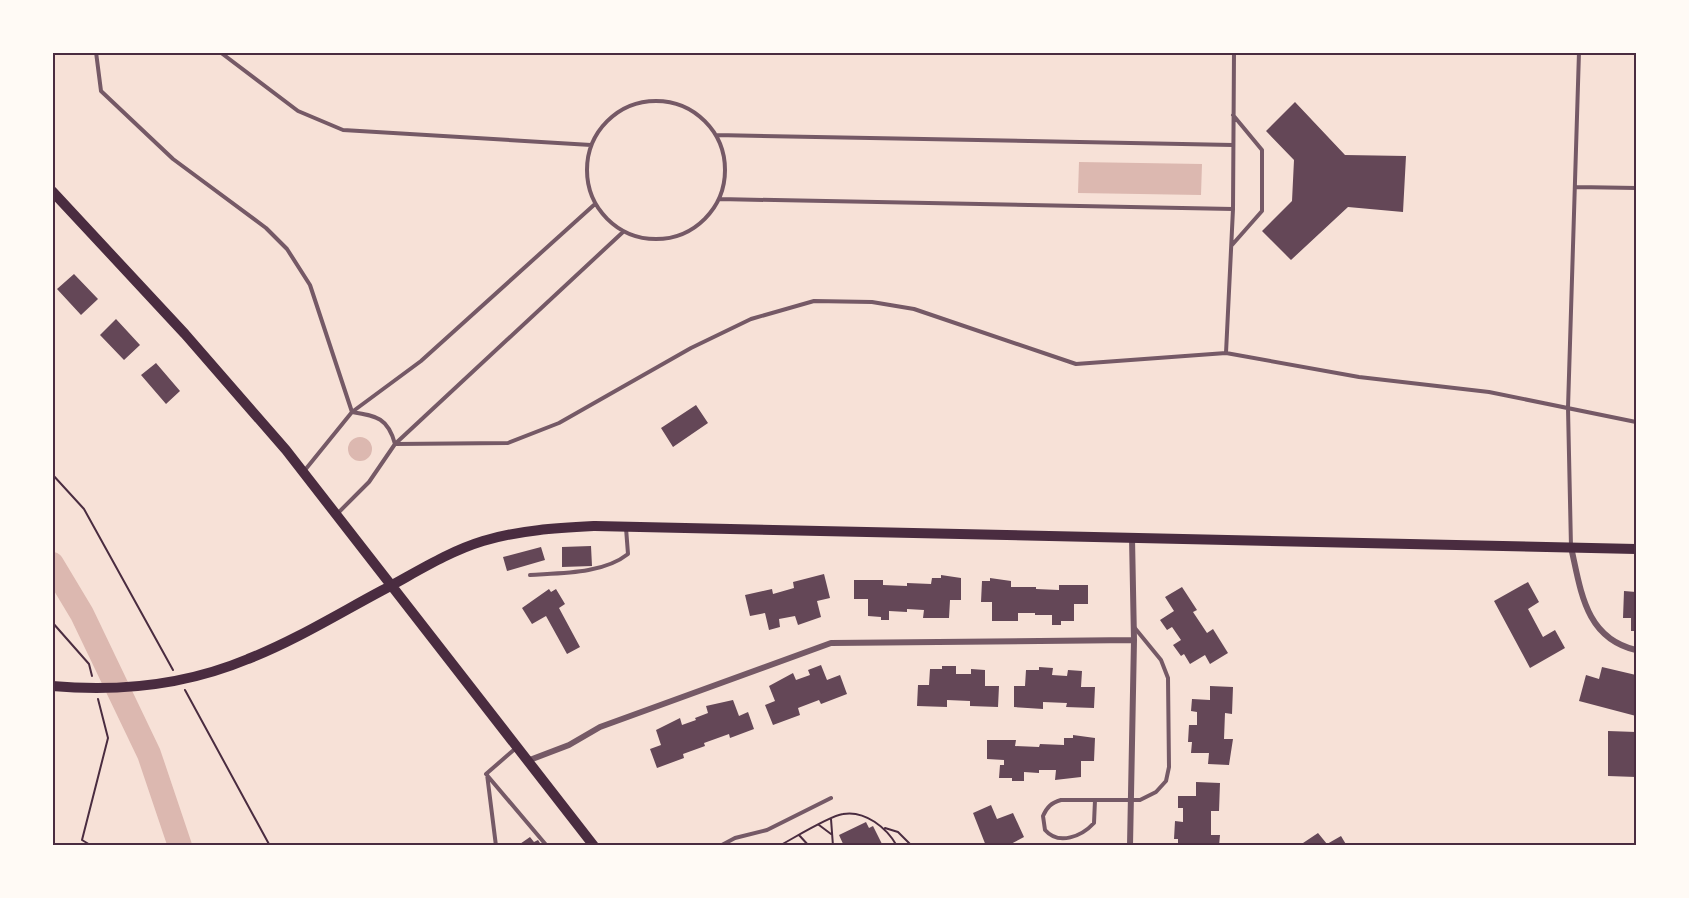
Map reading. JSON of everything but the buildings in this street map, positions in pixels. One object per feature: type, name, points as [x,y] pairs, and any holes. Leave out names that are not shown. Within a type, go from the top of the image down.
[{"type":"main road","points":[[52,191],[222,376],[303,472],[594,846]]},
{"type":"main road","points":[[52,686],[80,688],[163,683],[249,659],[445,555],[482,541],[555,528],[626,527],[1636,549]]},
{"type":"street","points":[[1130,846],[1134,640],[1132,537]]},
{"type":"street","points":[[1571,547],[1588,615],[1606,637],[1636,650]]},
{"type":"street","points":[[528,761],[569,745],[600,727],[831,644],[1134,640]]},
{"type":"lane","points":[[96,52],[100,91],[172,159],[266,228],[287,249],[310,285],[352,412]]},
{"type":"lane","points":[[220,52],[298,111],[343,130],[591,145]]},
{"type":"lane","points":[[1226,353],[1233,209],[1234,52]]},
{"type":"lane","points":[[1571,547],[1568,408],[1579,52]]},
{"type":"lane","points":[[650,100],[676,103],[699,115],[717,135],[724,155],[725,178],[719,199],[703,222],[678,236],[650,239],[623,232],[607,220],[595,204],[586,175],[591,145],[604,123],[625,107],[650,100]]},
{"type":"lane","points":[[1231,245],[1262,211],[1262,150],[1233,115]]},
{"type":"lane","points":[[717,135],[1233,145]]},
{"type":"lane","points":[[1576,187],[1636,188]]},
{"type":"lane","points":[[719,199],[1233,209]]},
{"type":"lane","points":[[303,472],[352,412],[421,361],[595,204]]},
{"type":"lane","points":[[336,515],[369,482],[395,444],[623,232]]},
{"type":"lane","points":[[395,444],[508,443],[559,423],[691,348],[751,319],[814,302],[872,302],[914,309],[1076,363],[1226,353],[1359,377],[1489,392],[1636,422]]},
{"type":"lane","points":[[352,412],[375,416],[390,428],[395,444]]},
{"type":"lane","points":[[530,575],[576,572],[620,560],[628,554],[626,527]]},
{"type":"lane","points":[[1095,800],[1094,823],[1081,834],[1061,839],[1045,830],[1043,816],[1050,804],[1061,800],[1095,800],[1131,800],[1140,800],[1156,792],[1166,781],[1169,766],[1168,678],[1161,660],[1133,625]]},
{"type":"lane","points":[[486,774],[517,747]]},
{"type":"lane","points":[[486,774],[496,846]]},
{"type":"lane","points":[[486,774],[547,846]]},
{"type":"lane","points":[[720,846],[735,837],[767,830],[831,798]]},
{"type":"path","points":[[52,474],[84,509],[270,846]]},
{"type":"path","points":[[52,622],[88,664],[94,686]]},
{"type":"path","points":[[79,846],[108,738],[97,696]]},
{"type":"path","points":[[779,846],[843,813],[859,815],[883,828],[898,832],[912,846]]},
{"type":"path","points":[[831,819],[832,846]]},
{"type":"path","points":[[819,825],[831,834]]},
{"type":"path","points":[[883,828],[897,846]]},
{"type":"path","points":[[799,835],[809,846]]},
{"type":"path","points":[[82,840],[92,846]]},
{"type":"shaded area","points":[[1079,162],[1202,164],[1201,195],[1078,193]]},
{"type":"shaded area","points":[[360,437],[365,438],[371,444],[371,454],[365,460],[360,461],[355,460],[349,454],[348,449],[349,444],[355,438]]},
{"type":"waterway","points":[[52,564],[82,614],[149,754],[180,846]]}]
